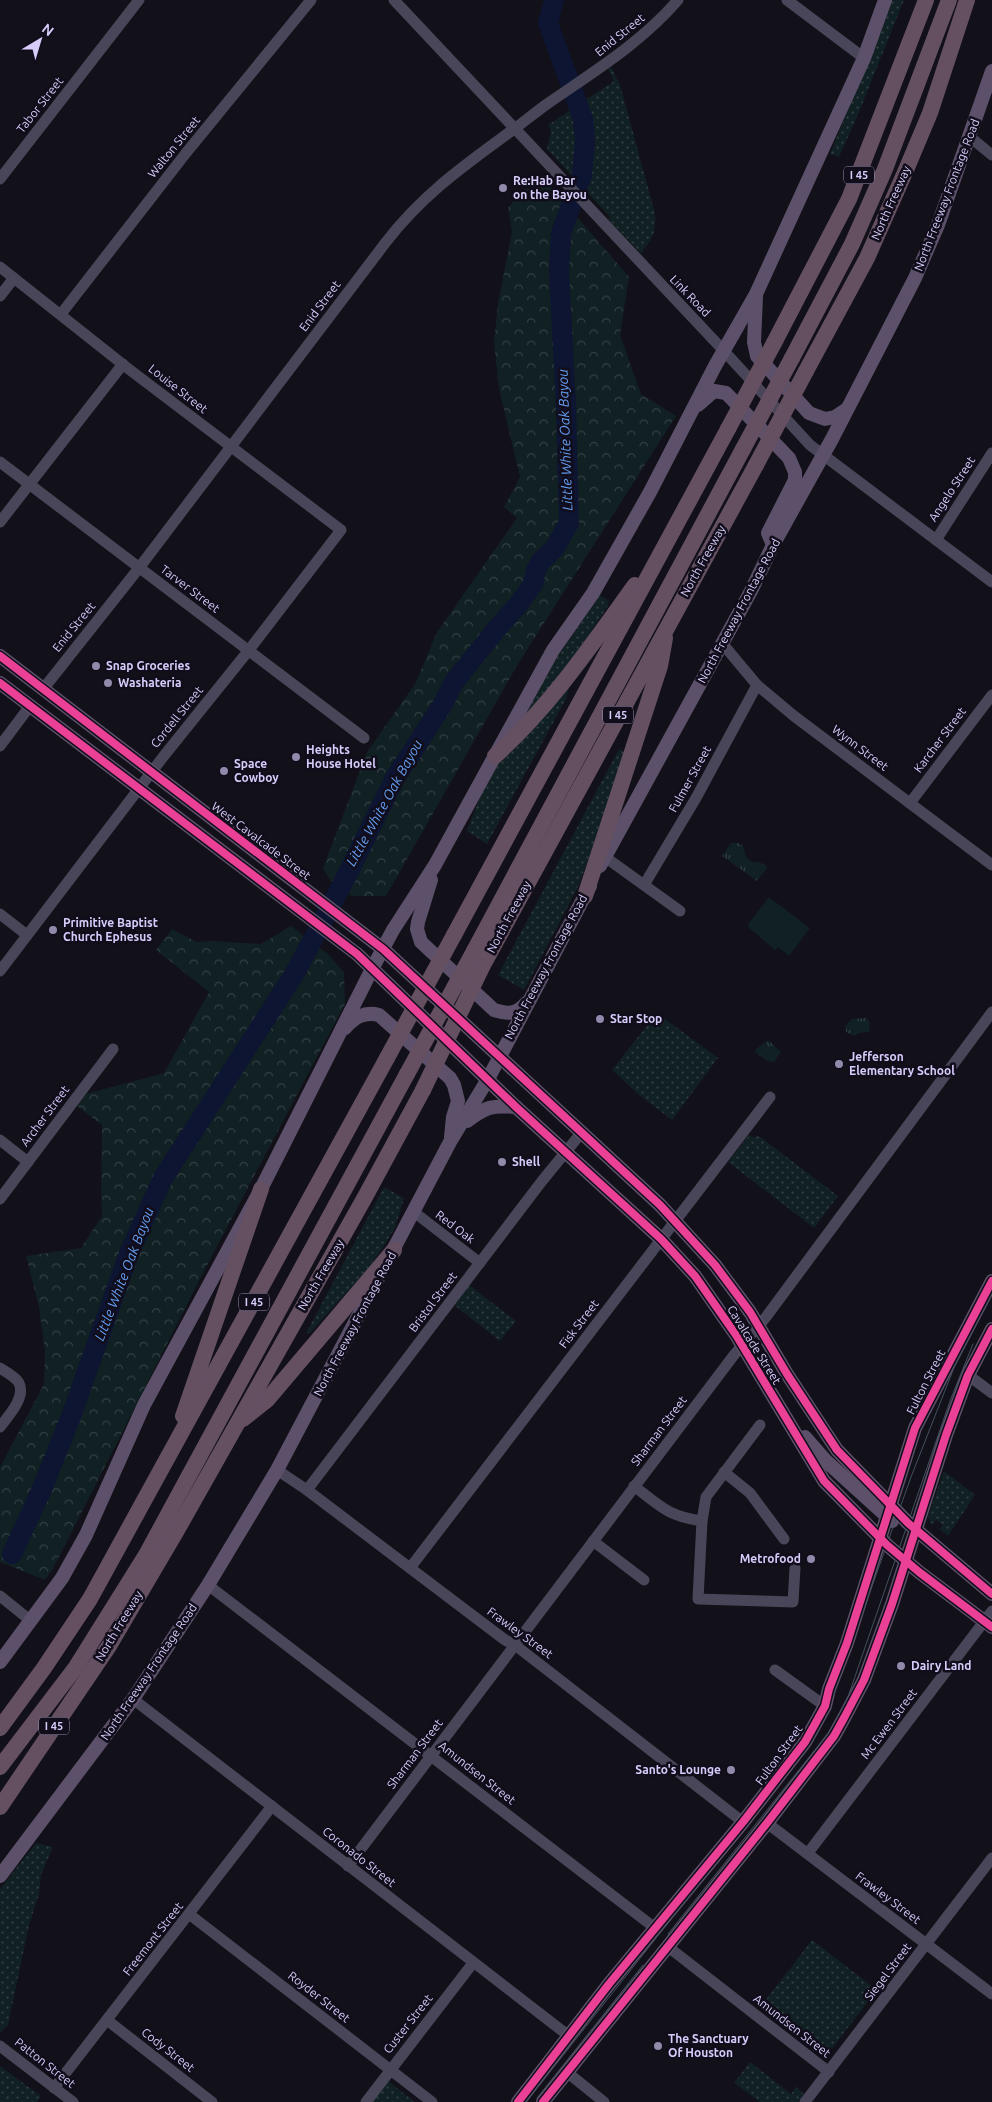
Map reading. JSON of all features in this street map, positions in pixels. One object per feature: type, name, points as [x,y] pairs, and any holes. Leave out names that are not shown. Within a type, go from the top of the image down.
[{"type":"highway","name":"I 45","points":[[0,1728],[44,1668],[90,1599],[169,1459],[677,526],[849,199],[926,0]]},
{"type":"highway","name":"North Freeway","points":[[0,1767],[76,1667],[146,1555],[408,1074],[852,244],[882,177],[949,0]]},
{"type":"highway","name":"North Freeway","points":[[0,1807],[109,1646],[361,1205],[423,1090],[482,967],[867,258],[930,113],[967,0]]},
{"type":"highway","points":[[495,756],[526,728],[566,682],[677,526]]},
{"type":"highway","points":[[584,896],[660,666],[667,626]]},
{"type":"highway","points":[[169,1459],[261,1189]]},
{"type":"highway","points":[[235,1425],[267,1400],[394,1250]]},
{"type":"main road","points":[[0,1662],[62,1578],[86,1535],[144,1405],[261,1189],[372,969],[435,865],[553,650],[593,594],[756,294],[864,58],[885,0]]},
{"type":"main road","name":"North Freeway Frontage Road","points":[[0,1876],[133,1699],[208,1585],[277,1470],[450,1142],[488,1080],[584,896],[610,860],[722,642],[848,408],[915,278],[938,225],[992,70]]},
{"type":"main road","points":[[756,294],[754,342],[757,356],[809,413],[825,419],[835,417],[848,408]]},
{"type":"main road","points":[[693,408],[714,391],[726,393],[789,458],[795,472],[795,480],[768,533],[773,545]]},
{"type":"main road","name":"West Cavalcade Street","points":[[0,656],[383,949],[499,1056]]},
{"type":"main road","points":[[0,683],[337,938],[488,1080]]},
{"type":"main road","points":[[245,869],[257,852]]},
{"type":"main road","points":[[435,865],[418,922],[417,929],[421,942],[494,1010],[502,1013],[514,1012],[521,1009],[530,998]]},
{"type":"main road","points":[[340,1035],[352,1020],[361,1015],[379,1015],[450,1078],[457,1093],[458,1101],[453,1117],[450,1142]]},
{"type":"main road","name":"Cavalcade Street","points":[[499,1056],[675,1221],[715,1265],[759,1326],[787,1374],[837,1450],[888,1511]]},
{"type":"main road","name":"Cavalcade Street","points":[[488,1080],[661,1239],[695,1276],[742,1345],[824,1481],[879,1539],[906,1562],[989,1620]]},
{"type":"main road","points":[[460,1126],[482,1110],[494,1105],[516,1107]]},
{"type":"main road","name":"Fulton Street","points":[[518,2102],[805,1742],[824,1706],[828,1689],[847,1643],[915,1428],[992,1281]]},
{"type":"main road","points":[[543,2102],[767,1823],[834,1736],[864,1680],[906,1562],[946,1435],[968,1375],[992,1330]]},
{"type":"main road","points":[[784,1414],[826,1461],[888,1511],[906,1529],[915,1529],[992,1594]]},
{"type":"street","name":"Tabor Street","points":[[0,179],[138,0]]},
{"type":"street","name":"Walton Street","points":[[61,314],[186,153],[311,0]]},
{"type":"street","name":"Link Road","points":[[394,0],[810,445],[992,582]]},
{"type":"street","name":"Enid Street","points":[[44,688],[139,568],[389,237],[414,208],[467,162],[546,105],[596,72],[640,38],[678,0]]},
{"type":"street","points":[[787,0],[864,58]]},
{"type":"street","points":[[970,137],[992,154]]},
{"type":"street","name":"Louise Street","points":[[0,267],[123,364],[341,530]]},
{"type":"street","points":[[0,296],[14,278]]},
{"type":"street","points":[[0,522],[123,364]]},
{"type":"street","name":"Angelo Street","points":[[936,540],[992,453]]},
{"type":"street","name":"Tarver Street","points":[[0,462],[364,738]]},
{"type":"street","name":"Cordell Street","points":[[0,971],[151,772],[249,650],[341,530]]},
{"type":"street","name":"Wynn Street","points":[[722,642],[757,685],[794,716],[992,865]]},
{"type":"street","name":"Fulmer Street","points":[[644,885],[696,798],[757,685]]},
{"type":"street","name":"Karcher Street","points":[[910,802],[992,695]]},
{"type":"street","points":[[0,746],[30,706]]},
{"type":"street","points":[[610,860],[680,911]]},
{"type":"street","points":[[0,914],[27,935]]},
{"type":"street","name":"Sharman Street","points":[[348,1866],[634,1486],[742,1345],[759,1326],[992,1012]]},
{"type":"street","name":"Archer Street","points":[[0,1199],[113,1049]]},
{"type":"street","name":"Fisk Street","points":[[410,1568],[770,1097]]},
{"type":"street","name":"Bristol Street","points":[[307,1490],[582,1132]]},
{"type":"street","points":[[0,1140],[28,1162]]},
{"type":"street","name":"Red Oak","points":[[414,1212],[480,1263]]},
{"type":"street","points":[[0,1368],[19,1384],[18,1401],[0,1427]]},
{"type":"street","points":[[968,1375],[992,1393]]},
{"type":"street","points":[[760,1425],[706,1497],[702,1521],[698,1599],[793,1602],[795,1568]]},
{"type":"street","name":"Frawley Street","points":[[277,1470],[307,1490],[515,1645],[743,1822]]},
{"type":"street","points":[[724,1472],[750,1493],[784,1539]]},
{"type":"street","points":[[634,1486],[667,1511],[684,1518],[702,1521]]},
{"type":"street","points":[[593,1541],[644,1580]]},
{"type":"street","name":"Amundsen Street","points":[[208,1585],[655,1928]]},
{"type":"street","points":[[0,1596],[31,1621]]},
{"type":"street","name":"Mc Ewen Street","points":[[808,1853],[989,1620]]},
{"type":"street","points":[[775,1670],[824,1706]]},
{"type":"street","name":"Coronado Street","points":[[133,1699],[569,2036]]},
{"type":"street","name":"Freemont Street","points":[[54,2088],[272,1806]]},
{"type":"street","name":"Frawley Street","points":[[767,1823],[992,1994]]},
{"type":"street","name":"Siegel Street","points":[[806,2102],[992,1858]]},
{"type":"street","name":"Royder Street","points":[[190,1914],[432,2102]]},
{"type":"street","name":"Amundsen Street","points":[[667,1946],[829,2072]]},
{"type":"street","name":"Custer Street","points":[[366,2102],[473,1963]]},
{"type":"street","name":"Cody Street","points":[[107,2020],[212,2102]]},
{"type":"street","name":"Patton Street","points":[[0,2046],[73,2102]]},
{"type":"street","points":[[568,2073],[604,2102]]},
{"type":"green space","points":[[892,0],[904,0],[839,157],[830,154]]},
{"type":"green space","points":[[611,67],[620,85],[655,213],[653,235],[641,253],[608,219],[610,217],[547,149],[551,131],[548,125],[614,81],[608,69]]},
{"type":"green space","points":[[546,181],[629,277],[620,335],[641,394],[676,416],[518,664],[386,896],[351,896],[330,880],[323,868],[367,752],[415,684],[437,632],[517,518],[504,507],[520,477],[499,389],[494,342],[498,303],[512,232],[508,208],[524,190]]},
{"type":"green space","points":[[600,595],[609,601],[608,606],[569,664],[522,721],[552,664]]},
{"type":"green space","points":[[569,688],[566,699],[487,844],[467,831],[483,789],[505,754]]},
{"type":"green space","points":[[619,749],[624,752],[577,889],[524,990],[498,975]]},
{"type":"green space","points":[[731,843],[738,843],[743,846],[746,857],[752,862],[766,865],[767,868],[757,881],[722,856]]},
{"type":"green space","points":[[769,897],[810,928],[789,956],[778,947],[775,950],[749,928],[748,924]]},
{"type":"green space","points":[[291,926],[328,954],[344,972],[345,1004],[204,1271],[53,1569],[45,1580],[0,1562],[0,1467],[44,1384],[45,1352],[39,1307],[26,1256],[81,1248],[102,1216],[102,1125],[77,1106],[86,1094],[164,1073],[209,992],[156,950],[172,929],[197,942],[261,944]]},
{"type":"green space","points":[[657,1013],[718,1058],[672,1120],[638,1094],[612,1070]]},
{"type":"green space","points":[[867,1018],[870,1023],[869,1032],[859,1033],[854,1036],[846,1032],[845,1026],[852,1019]]},
{"type":"green space","points":[[768,1040],[781,1052],[774,1062],[767,1061],[755,1052]]},
{"type":"green space","points":[[749,1135],[753,1137],[759,1136],[838,1196],[814,1228],[728,1162]]},
{"type":"green space","points":[[384,1187],[404,1198],[395,1228],[367,1270],[309,1334],[306,1333]]},
{"type":"green space","points":[[469,1285],[516,1321],[500,1341],[454,1305]]},
{"type":"green space","points":[[944,1471],[975,1495],[948,1536],[941,1530],[938,1530],[943,1525],[936,1520],[931,1525],[928,1516]]},
{"type":"green space","points":[[36,1843],[53,1847],[41,1875],[39,1894],[29,1925],[8,2025],[0,2033],[0,1889]]},
{"type":"green space","points":[[812,1940],[877,1990],[827,2055],[766,2008],[768,2006],[764,2002]]},
{"type":"green space","points":[[750,2062],[791,2094],[796,2087],[804,2094],[798,2102],[760,2102],[734,2083]]},
{"type":"green space","points":[[0,2066],[41,2096],[37,2102],[0,2102]]},
{"type":"green space","points":[[388,2081],[415,2102],[372,2102]]},
{"type":"waterway","name":"Little White Oak Bayou","points":[[12,1554],[42,1489],[70,1419],[130,1251],[163,1178],[295,973],[347,875],[395,778],[443,704],[454,682],[518,605],[533,584],[536,570],[541,561],[554,549],[569,523],[566,406],[559,274],[561,233],[582,175],[585,141],[583,119],[548,23],[554,0]]},
{"type":"tram line","points":[[526,2102],[814,1739],[827,1712],[911,1477],[955,1365],[992,1293]]},
{"type":"tram line","points":[[668,1934],[835,1725],[849,1694],[950,1401],[973,1344]]},
{"type":"tram line","points":[[537,2098],[643,1965]]},
{"type":"cycle path","points":[[0,656],[383,949],[660,1205],[715,1265],[750,1312],[787,1374],[837,1450],[908,1523],[992,1594]]},
{"type":"cycle path","points":[[0,683],[357,954],[516,1107],[661,1239],[695,1276],[736,1335],[824,1481],[887,1545],[919,1572],[992,1627]]},
{"type":"cycle path","points":[[518,2102],[609,1984],[743,1822],[805,1742],[825,1706],[829,1689],[847,1643],[915,1428],[992,1281]]},
{"type":"cycle path","points":[[543,2102],[767,1823],[834,1736],[864,1680],[892,1604],[946,1435],[968,1375],[992,1329]]},
{"type":"place","name":"Re:Hab Bar on the Bayou","points":[[503,188]]},
{"type":"place","name":"Snap Groceries","points":[[96,666]]},
{"type":"place","name":"Washateria","points":[[108,683]]},
{"type":"place","name":"Heights House Hotel","points":[[296,757]]},
{"type":"place","name":"Space Cowboy","points":[[224,771]]},
{"type":"place","name":"Primitive Baptist Church Ephesus","points":[[53,930]]},
{"type":"place","name":"Star Stop","points":[[600,1019]]},
{"type":"place","name":"Jefferson Elementary School","points":[[839,1064]]},
{"type":"place","name":"Shell","points":[[502,1162]]},
{"type":"place","name":"Metrofood","points":[[811,1559]]},
{"type":"place","name":"Dairy Land","points":[[901,1666]]},
{"type":"place","name":"Santo's Lounge","points":[[731,1770]]},
{"type":"place","name":"The Sanctuary Of Houston","points":[[658,2046]]}]
